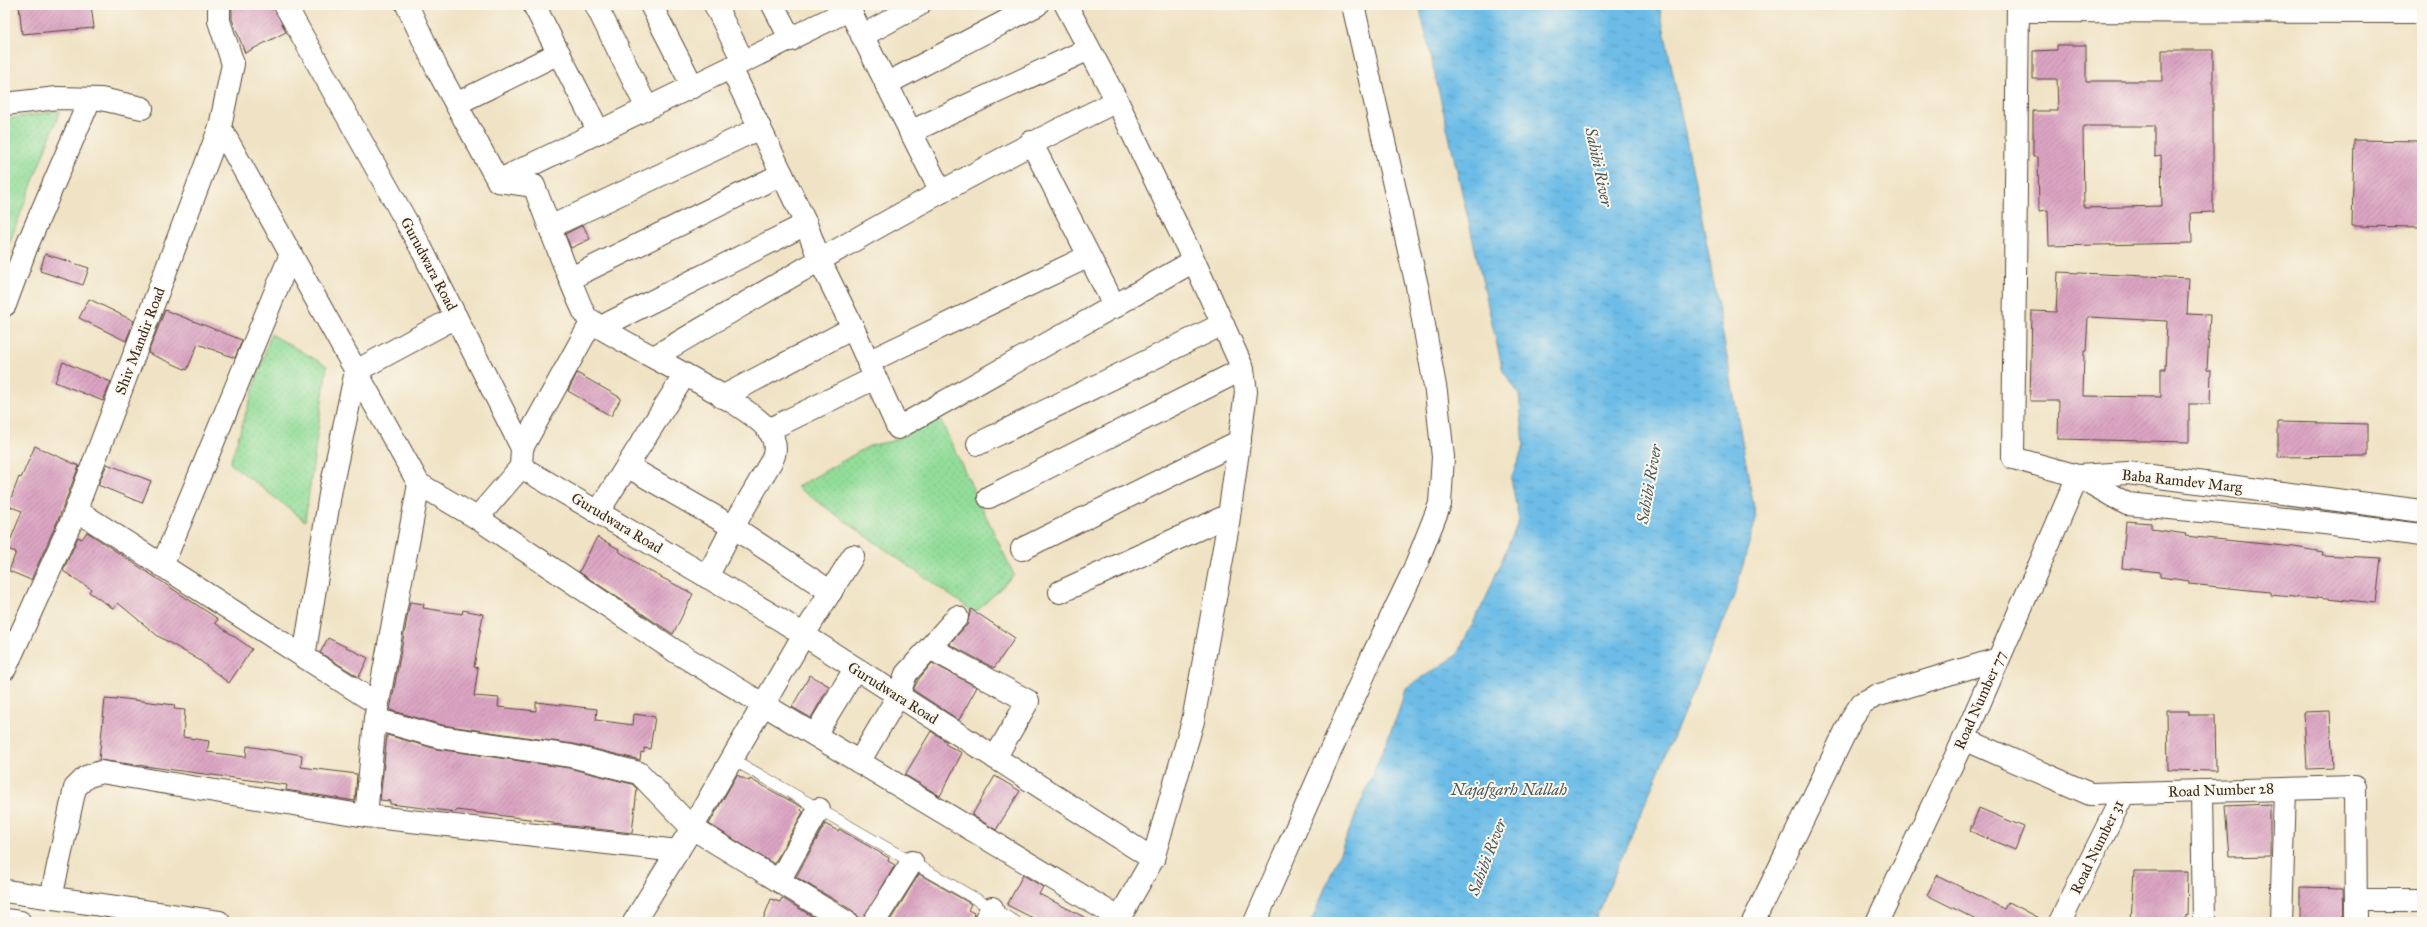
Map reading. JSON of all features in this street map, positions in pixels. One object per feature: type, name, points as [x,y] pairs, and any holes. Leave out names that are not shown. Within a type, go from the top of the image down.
[{"type":"street","name":"Shiv Mandir Road","points":[[5,669],[76,510],[220,127],[233,64],[219,21],[219,5]]},
{"type":"street","name":"Gurudwara Road","points":[[286,5],[420,246],[456,317],[521,457],[598,512],[779,619],[803,636],[1153,859]]},
{"type":"street","points":[[407,5],[456,104],[498,181]]},
{"type":"street","points":[[534,5],[599,132]]},
{"type":"street","points":[[596,5],[647,108]]},
{"type":"street","points":[[651,5],[693,87]]},
{"type":"street","points":[[715,5],[760,128],[806,224],[819,259],[854,328],[898,428],[1115,307],[1194,261]]},
{"type":"street","points":[[773,5],[791,40]]},
{"type":"street","points":[[862,36],[919,5]]},
{"type":"street","points":[[886,84],[1037,5]]},
{"type":"street","points":[[220,127],[419,484],[477,518],[678,653],[860,762],[1118,920],[1153,859],[1193,721],[1229,515],[1246,392],[1243,369],[1194,261],[1117,101],[1066,5]]},
{"type":"street","points":[[1255,922],[1368,666],[1413,572],[1440,504],[1442,457],[1436,392],[1417,286],[1353,5]]},
{"type":"street","points":[[498,181],[791,40],[848,8],[941,192]]},
{"type":"street","points":[[2078,476],[2013,458],[2018,8],[2220,8],[2422,12]]},
{"type":"street","points":[[910,132],[1089,49]]},
{"type":"street","points":[[456,104],[559,53]]},
{"type":"street","points":[[5,104],[57,98],[90,99],[142,108]]},
{"type":"street","points":[[5,305],[26,248],[90,99]]},
{"type":"street","points":[[654,357],[819,259],[1031,142],[1117,101]]},
{"type":"street","points":[[550,227],[760,128]]},
{"type":"street","points":[[1031,142],[1115,307]]},
{"type":"street","points":[[571,278],[782,174]]},
{"type":"street","points":[[498,181],[534,186],[588,319],[757,419],[772,436],[776,452],[733,527],[707,577]]},
{"type":"street","points":[[477,518],[521,457],[596,324],[806,224]]},
{"type":"street","points":[[162,566],[291,254]]},
{"type":"street","points":[[768,430],[872,370],[1089,256]]},
{"type":"street","points":[[304,657],[331,488],[356,371],[456,317]]},
{"type":"street","points":[[978,444],[1223,324]]},
{"type":"street","points":[[722,397],[854,328]]},
{"type":"street","points":[[988,497],[1243,369]]},
{"type":"street","points":[[598,512],[684,376]]},
{"type":"street","points":[[1022,549],[1240,441]]},
{"type":"street","points":[[627,466],[733,527],[831,592]]},
{"type":"street","name":"Baba Ramdev Marg","points":[[2078,476],[2128,473],[2422,511]]},
{"type":"street","name":"Baba Ramdev Marg","points":[[2078,476],[2127,504],[2316,522],[2422,535]]},
{"type":"street","name":"Road Number 77","points":[[1877,922],[1964,738],[2078,476]]},
{"type":"street","points":[[366,816],[375,719],[419,484]]},
{"type":"street","points":[[76,510],[368,698]]},
{"type":"street","points":[[1060,592],[1229,515]]},
{"type":"street","points":[[634,922],[692,828],[803,636],[853,556]]},
{"type":"street","points":[[860,762],[898,696],[906,674],[957,617]]},
{"type":"street","points":[[930,648],[1028,701],[995,758]]},
{"type":"street","points":[[1754,922],[1853,716],[1862,703],[1876,696],[1998,659]]},
{"type":"street","points":[[815,735],[855,669]]},
{"type":"street","points":[[375,719],[439,737],[571,756],[639,773],[692,828],[846,922]]},
{"type":"street","name":"Road Number 28","points":[[1964,738],[2090,794],[2355,787],[2356,922]]},
{"type":"street","points":[[51,898],[75,788],[86,777],[101,772],[366,816],[678,851]]},
{"type":"street","points":[[2281,922],[2285,789]]},
{"type":"street","points":[[2202,791],[2204,922]]},
{"type":"street","name":"Road Number 31","points":[[2060,922],[2124,793]]},
{"type":"street","points":[[779,881],[819,809]]},
{"type":"street","points":[[874,922],[912,862]]},
{"type":"street","points":[[5,891],[183,919],[219,922]]},
{"type":"street","points":[[2356,900],[2422,900]]},
{"type":"street","points":[[5,920],[20,922]]},
{"type":"lane","points":[[732,759],[912,862],[988,915],[1016,922]]},
{"type":"green space","points":[[60,111],[5,254],[5,119]]},
{"type":"green space","points":[[271,334],[327,366],[305,521],[230,463]]},
{"type":"green space","points":[[940,419],[1014,575],[975,613],[797,487],[869,446],[892,441]]},
{"type":"water","name":"Najafgarh Nallah","points":[[1419,5],[1659,5],[1701,212],[1756,519],[1734,596],[1594,922],[1311,922],[1397,716],[1406,688],[1456,656],[1485,600],[1519,520],[1511,479],[1524,445],[1519,394],[1503,371]]},
{"type":"building","points":[[19,5],[91,5],[94,28],[22,34]]},
{"type":"building","points":[[232,5],[273,5],[286,32],[245,53],[232,19]]},
{"type":"building","points":[[2057,45],[2086,45],[2086,81],[2162,81],[2162,50],[2213,50],[2213,212],[2191,213],[2192,243],[2049,246],[2048,210],[2039,211],[2038,157],[2033,157],[2033,111],[2058,111],[2057,79],[2033,79],[2033,51],[2057,50]],"holes":[[[2083,126],[2155,126],[2155,157],[2161,156],[2162,206],[2084,208]]]},
{"type":"building","points":[[2354,140],[2422,141],[2422,227],[2352,226]]},
{"type":"building","points":[[583,225],[590,239],[571,248],[565,234]]},
{"type":"building","points":[[45,254],[89,268],[83,285],[40,271]]},
{"type":"building","points":[[2058,272],[2189,278],[2187,314],[2210,315],[2207,370],[2211,370],[2210,404],[2189,404],[2189,442],[2058,439],[2059,401],[2030,401],[2032,311],[2056,312]],"holes":[[[2088,317],[2167,321],[2165,369],[2161,369],[2161,397],[2083,396],[2084,351],[2086,351]]]},
{"type":"building","points":[[89,299],[134,321],[126,341],[79,318]]},
{"type":"building","points":[[165,310],[242,340],[235,358],[198,344],[187,370],[148,353]]},
{"type":"building","points":[[63,362],[111,382],[103,401],[55,382]]},
{"type":"building","points":[[577,373],[621,398],[611,416],[568,391]]},
{"type":"building","points":[[2278,422],[2368,424],[2368,456],[2278,457]]},
{"type":"building","points":[[35,446],[79,466],[58,520],[31,580],[9,571],[16,552],[7,549],[22,511],[8,506],[19,477],[21,478]]},
{"type":"building","points":[[107,464],[151,481],[142,503],[98,485]]},
{"type":"building","points":[[2126,521],[2151,523],[2151,529],[2186,534],[2185,536],[2294,547],[2323,552],[2322,555],[2381,558],[2376,603],[2317,597],[2317,599],[2270,595],[2270,592],[2189,584],[2189,581],[2160,577],[2160,572],[2122,568]]},
{"type":"building","points":[[87,532],[218,619],[215,623],[252,649],[229,683],[199,660],[158,636],[118,603],[114,609],[89,592],[91,589],[63,571],[78,537],[82,539]]},
{"type":"building","points":[[597,537],[619,549],[618,551],[639,564],[638,565],[693,594],[673,634],[579,572]]},
{"type":"building","points":[[410,602],[424,604],[423,608],[462,614],[463,610],[483,614],[474,667],[478,668],[474,696],[499,698],[498,707],[536,711],[536,702],[597,709],[596,720],[633,725],[634,714],[655,717],[650,749],[644,748],[644,753],[641,752],[640,760],[573,744],[442,725],[390,710]]},
{"type":"building","points":[[971,609],[1015,638],[994,668],[949,644],[967,625]]},
{"type":"building","points":[[328,638],[368,658],[359,677],[320,653]]},
{"type":"building","points":[[932,663],[977,687],[959,720],[913,690],[918,680]]},
{"type":"building","points":[[810,675],[829,686],[811,718],[792,707]]},
{"type":"building","points":[[117,698],[175,705],[174,709],[185,710],[183,737],[209,741],[207,752],[246,757],[247,746],[302,755],[301,767],[357,774],[355,801],[286,790],[287,785],[99,760],[105,699],[117,700]]},
{"type":"building","points":[[2167,711],[2189,711],[2189,715],[2215,715],[2216,771],[2168,770]]},
{"type":"building","points":[[2330,711],[2333,768],[2307,769],[2304,712]]},
{"type":"building","points":[[931,731],[947,742],[945,744],[962,753],[940,796],[905,775]]},
{"type":"building","points":[[387,735],[437,749],[569,768],[632,784],[637,789],[632,833],[553,824],[553,822],[456,810],[456,812],[390,804],[390,801],[380,800]]},
{"type":"building","points":[[737,775],[749,781],[750,779],[802,807],[801,810],[803,812],[774,864],[709,824]]},
{"type":"building","points":[[995,776],[1020,791],[996,830],[972,815]]},
{"type":"building","points":[[2270,804],[2270,856],[2229,857],[2225,806]]},
{"type":"building","points":[[1979,808],[2024,827],[2015,850],[1970,831]]},
{"type":"building","points":[[825,824],[838,831],[839,829],[889,858],[888,861],[895,865],[862,922],[853,911],[796,877]]},
{"type":"building","points":[[2134,871],[2188,871],[2187,915],[2185,914],[2185,922],[2131,922]]},
{"type":"building","points":[[919,874],[971,904],[968,910],[974,913],[972,922],[889,922]]},
{"type":"building","points":[[1023,875],[1043,887],[1039,894],[1094,922],[1041,922],[1007,905]]},
{"type":"building","points":[[1937,875],[2004,909],[2008,902],[2046,922],[1981,922],[1927,895]]},
{"type":"building","points":[[2300,887],[2343,888],[2344,922],[2300,922]]},
{"type":"building","points":[[782,898],[815,918],[814,922],[762,922],[771,899],[780,902]]},
{"type":"water label","name":"Sahibi River","points":[[1599,167]]},
{"type":"water label","name":"Sahibi River","points":[[1649,484]]},
{"type":"water label","name":"Sahibi River","points":[[1487,857]]}]
